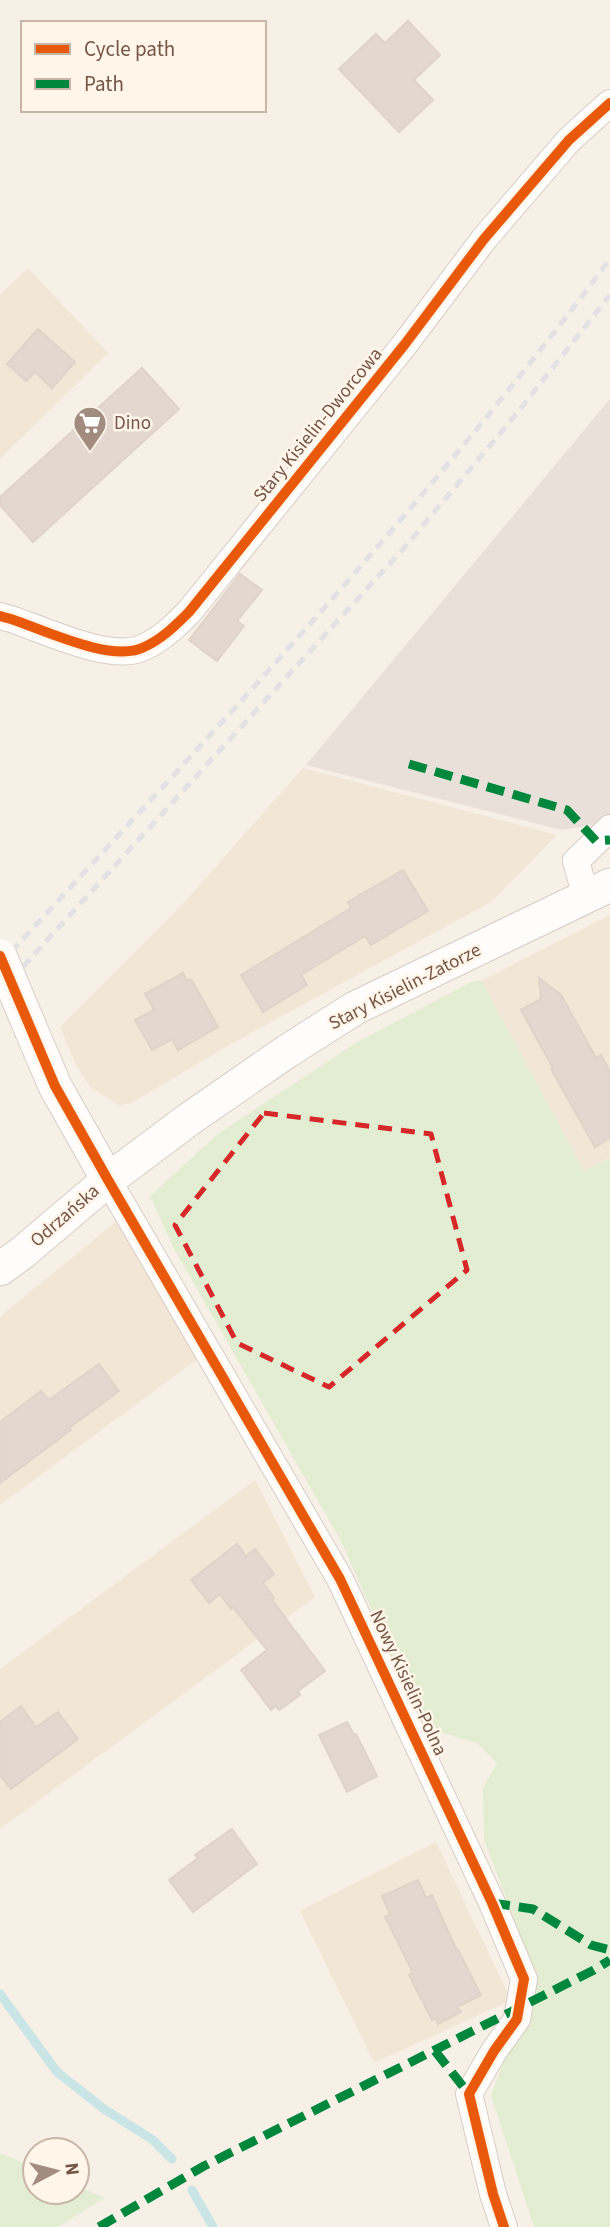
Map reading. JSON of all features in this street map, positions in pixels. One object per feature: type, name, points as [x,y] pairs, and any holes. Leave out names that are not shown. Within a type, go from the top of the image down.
[{"type":"street","name":"Stary Kisielin-Dworcowa","points":[[0,617],[115,653],[140,649],[167,634],[214,582],[388,365],[484,239],[569,139],[610,103]]},
{"type":"street","points":[[598,891],[576,861],[610,828]]},
{"type":"street","name":"Stary Kisielin-Zatorze","points":[[108,1180],[266,1066],[355,1008],[598,891]]},
{"type":"street","points":[[0,956],[55,1086],[108,1180]]},
{"type":"street","name":"Odrzańska","points":[[11,1261],[108,1180]]},
{"type":"street","name":"Nowy Kisielin-Polna","points":[[108,1180],[340,1579],[492,1903],[524,1979],[517,2019],[494,2051],[469,2094],[493,2194],[504,2227]]},
{"type":"highlighted area","points":[[264,1113],[431,1134],[467,1270],[329,1387],[237,1343],[175,1225]]},
{"type":"shaded area","points":[[28,268],[108,353],[0,459],[0,295]]},
{"type":"shaded area","points":[[610,399],[610,822],[562,830],[306,765]]},
{"type":"shaded area","points":[[303,768],[557,835],[491,902],[229,1045],[130,1104],[119,1105],[91,1088],[76,1065],[60,1027],[179,908]]},
{"type":"shaded area","points":[[610,915],[610,1157],[584,1172],[481,981]]},
{"type":"shaded area","points":[[121,1217],[203,1355],[0,1505],[0,1317]]},
{"type":"shaded area","points":[[255,1480],[315,1597],[0,1829],[0,1669]]},
{"type":"shaded area","points":[[436,1842],[511,2000],[374,2063],[300,1911]]},
{"type":"green space","points":[[481,980],[584,1171],[610,1158],[610,2227],[534,2227],[491,2095],[504,2061],[530,2013],[524,1945],[484,1840],[483,1788],[497,1763],[477,1743],[436,1731],[414,1707],[341,1541],[173,1247],[150,1196],[219,1133],[354,1044],[471,982]]},
{"type":"green space","points":[[0,2153],[21,2162],[21,2206],[91,2206],[91,2192],[104,2198],[58,2227],[0,2227]]},
{"type":"building","points":[[408,21],[440,55],[414,80],[433,100],[399,132],[339,69],[376,34],[385,43]]},
{"type":"building","points":[[38,329],[75,362],[52,388],[35,372],[26,381],[7,364]]},
{"type":"building","name":"Dino","points":[[142,368],[179,409],[33,542],[0,505],[0,497]]},
{"type":"building","points":[[240,574],[262,590],[237,621],[244,626],[217,661],[189,640]]},
{"type":"building","points":[[403,870],[428,911],[371,945],[365,936],[301,975],[307,985],[263,1012],[241,975],[351,908],[348,902]]},
{"type":"building","points":[[183,973],[187,981],[191,979],[218,1027],[178,1050],[172,1039],[152,1050],[135,1020],[154,1010],[145,994]]},
{"type":"building","points":[[539,978],[561,995],[596,1058],[601,1055],[610,1072],[610,1138],[595,1147],[521,1010],[541,999]]},
{"type":"building","points":[[99,1364],[119,1391],[0,1483],[0,1422],[41,1391],[49,1400]]},
{"type":"building","points":[[237,1544],[246,1556],[255,1549],[274,1574],[263,1583],[274,1598],[272,1600],[325,1671],[298,1691],[300,1695],[279,1710],[276,1706],[271,1710],[241,1670],[267,1650],[220,1594],[209,1603],[191,1580]]},
{"type":"building","points":[[21,1706],[36,1727],[58,1712],[78,1739],[11,1789],[0,1775],[0,1722]]},
{"type":"building","points":[[347,1722],[377,1776],[347,1792],[319,1735]]},
{"type":"building","points":[[232,1829],[257,1864],[193,1912],[169,1880],[198,1858],[195,1855]]},
{"type":"building","points":[[418,1880],[426,1898],[432,1895],[457,1951],[481,1995],[457,2007],[461,2012],[438,2024],[436,2018],[432,2020],[409,1975],[413,1973],[385,1917],[390,1914],[382,1896]]},
{"type":"waterway","points":[[0,1994],[57,2072],[104,2109],[153,2140],[172,2159]]},
{"type":"waterway","points":[[192,2190],[213,2227]]},
{"type":"railway","points":[[0,964],[391,532],[539,352],[610,259]]},
{"type":"railway","points":[[0,992],[404,548],[513,418],[610,295]]},
{"type":"marked path","points":[[409,764],[567,810],[596,841],[610,840]]},
{"type":"marked path","points":[[492,1903],[533,1909],[591,1945],[610,1950]]},
{"type":"marked path","points":[[99,2227],[204,2166],[610,1960]]},
{"type":"marked path","points":[[435,2051],[469,2094]]},
{"type":"cycle path","points":[[0,616],[77,643],[113,651],[142,648],[167,632],[189,612],[405,344],[484,239],[569,140],[610,103]]},
{"type":"cycle path","points":[[0,956],[55,1086],[340,1579],[492,1903],[524,1979],[517,2019],[494,2051],[469,2094],[493,2194],[504,2227]]},
{"type":"place","name":"Dino","points":[[90,453]]}]
